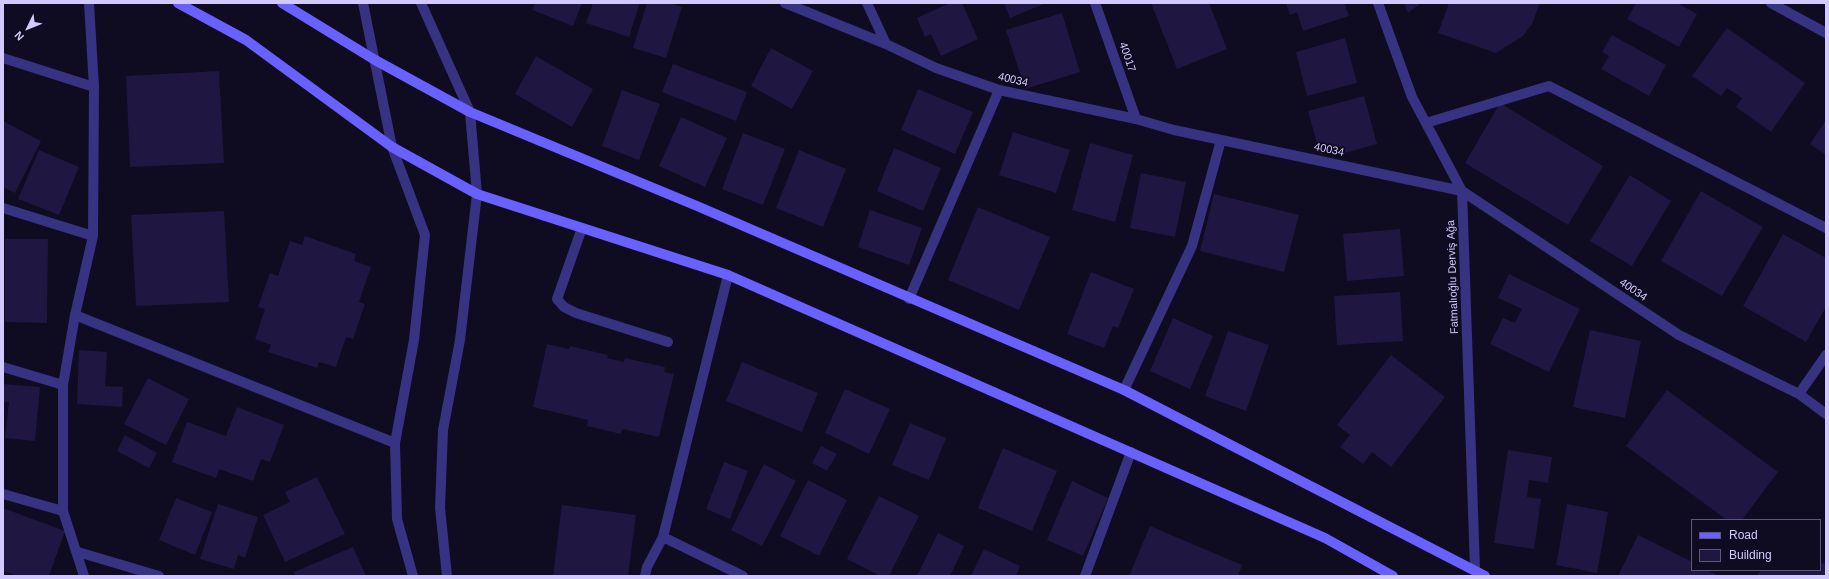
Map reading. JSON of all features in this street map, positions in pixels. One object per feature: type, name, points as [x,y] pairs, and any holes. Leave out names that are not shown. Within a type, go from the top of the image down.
[{"type":"main road","points":[[178,3],[246,40],[392,147],[477,194],[728,275],[1325,538],[1393,576]]},
{"type":"main road","points":[[282,3],[375,60],[470,112],[697,206],[909,299],[1124,390],[1475,569],[1485,576]]},
{"type":"street","points":[[84,576],[78,552],[63,511],[63,385],[75,315],[93,236],[94,87],[90,3]]},
{"type":"street","points":[[363,3],[392,147],[425,234],[414,340],[395,443],[397,519],[413,576]]},
{"type":"street","points":[[421,3],[470,112],[477,194],[460,340],[443,430],[440,508],[447,576]]},
{"type":"street","name":"40034","points":[[785,3],[886,44],[936,68],[999,90],[1136,118],[1174,130],[1462,191],[1679,335],[1799,394],[1826,414]]},
{"type":"street","points":[[867,3],[886,44]]},
{"type":"street","name":"40017","points":[[1095,3],[1136,118]]},
{"type":"street","name":"Fatmalıoğlu Derviş Ağa","points":[[1378,3],[1412,97],[1462,191],[1475,569]]},
{"type":"street","points":[[1771,3],[1825,31]]},
{"type":"street","points":[[3,58],[94,87]]},
{"type":"street","points":[[1426,123],[1549,86],[1826,228]]},
{"type":"street","points":[[909,299],[999,90]]},
{"type":"street","points":[[1124,390],[1192,246],[1221,140]]},
{"type":"street","points":[[3,208],[93,236]]},
{"type":"street","points":[[582,228],[557,300],[564,307],[576,313],[668,342]]},
{"type":"street","points":[[646,576],[647,567],[663,537],[728,275]]},
{"type":"street","points":[[75,315],[395,443]]},
{"type":"street","points":[[1799,394],[1826,355]]},
{"type":"street","points":[[3,367],[63,385]]},
{"type":"street","points":[[1086,576],[1131,452]]},
{"type":"street","points":[[3,494],[63,511]]},
{"type":"street","points":[[663,537],[743,576]]},
{"type":"street","points":[[78,552],[159,576]]},
{"type":"building","points":[[535,3],[582,3],[573,26],[532,10]]},
{"type":"building","points":[[593,3],[640,3],[629,37],[586,23]]},
{"type":"building","points":[[647,3],[670,3],[682,7],[666,58],[633,48]]},
{"type":"building","points":[[950,3],[962,3],[978,39],[941,56],[931,34],[925,37],[917,18]]},
{"type":"building","points":[[1004,3],[1046,3],[1010,18]]},
{"type":"building","points":[[1151,3],[1209,3],[1227,49],[1177,69]]},
{"type":"building","points":[[1286,3],[1344,3],[1349,16],[1303,31],[1297,12],[1290,15]]},
{"type":"building","points":[[1404,3],[1421,3],[1408,13]]},
{"type":"building","points":[[1449,3],[1540,3],[1532,24],[1523,36],[1496,53],[1438,33]]},
{"type":"building","points":[[1636,3],[1677,3],[1697,14],[1679,47],[1627,19]]},
{"type":"building","points":[[1062,13],[1080,72],[1025,89],[1006,30]]},
{"type":"building","points":[[1727,28],[1805,83],[1771,132],[1736,107],[1742,98],[1727,88],[1721,96],[1692,76]]},
{"type":"building","points":[[1612,35],[1666,65],[1649,96],[1601,69],[1609,56],[1602,52]]},
{"type":"building","points":[[1345,38],[1357,83],[1307,96],[1296,52]]},
{"type":"building","points":[[771,48],[813,71],[792,109],[751,86]]},
{"type":"building","points":[[536,56],[593,89],[572,127],[515,94]]},
{"type":"building","points":[[673,64],[747,92],[736,121],[662,92]]},
{"type":"building","points":[[219,71],[224,163],[130,167],[126,76]]},
{"type":"building","points":[[918,89],[973,112],[955,154],[901,130]]},
{"type":"building","points":[[622,90],[660,104],[639,160],[602,146]]},
{"type":"building","points":[[1364,96],[1377,144],[1345,153],[1344,148],[1320,154],[1308,111]]},
{"type":"building","points":[[1500,103],[1603,166],[1568,225],[1465,163]]},
{"type":"building","points":[[681,117],[727,138],[705,187],[659,166]]},
{"type":"building","points":[[1826,120],[1826,155],[1810,144]]},
{"type":"building","points":[[3,121],[41,141],[15,193],[3,187]]},
{"type":"building","points":[[1013,132],[1070,150],[1056,193],[999,175]]},
{"type":"building","points":[[743,133],[785,149],[763,205],[722,189]]},
{"type":"building","points":[[1090,143],[1133,155],[1115,222],[1072,210]]},
{"type":"building","points":[[894,148],[941,168],[923,211],[877,191]]},
{"type":"building","points":[[39,150],[79,167],[59,215],[18,199]]},
{"type":"building","points":[[799,150],[846,169],[823,227],[776,208]]},
{"type":"building","points":[[1141,173],[1186,182],[1175,237],[1130,228]]},
{"type":"building","points":[[1630,175],[1671,201],[1632,266],[1590,241]]},
{"type":"building","points":[[1701,191],[1763,227],[1722,296],[1661,261]]},
{"type":"building","points":[[1214,194],[1299,215],[1284,272],[1200,251]]},
{"type":"building","points":[[978,207],[1050,237],[1019,310],[948,280]]},
{"type":"building","points":[[870,210],[922,228],[909,265],[858,247]]},
{"type":"building","points":[[224,211],[229,302],[136,306],[131,215]]},
{"type":"building","points":[[1400,229],[1404,276],[1347,281],[1343,234]]},
{"type":"building","points":[[1783,234],[1826,258],[1826,307],[1806,342],[1743,306]]},
{"type":"building","points":[[305,236],[356,254],[354,261],[371,267],[359,302],[365,304],[353,339],[346,337],[336,367],[319,362],[317,368],[268,352],[271,345],[255,339],[265,309],[258,307],[270,273],[278,276],[290,241],[302,245]]},
{"type":"building","points":[[5,239],[48,239],[47,323],[5,322]]},
{"type":"building","points":[[1091,272],[1134,289],[1118,328],[1113,326],[1104,348],[1067,334]]},
{"type":"building","points":[[1509,274],[1580,309],[1549,372],[1490,344],[1503,318],[1515,323],[1522,309],[1498,298]]},
{"type":"building","points":[[1400,292],[1403,341],[1337,345],[1334,296]]},
{"type":"building","points":[[1173,318],[1213,336],[1190,389],[1150,371]]},
{"type":"building","points":[[1590,330],[1641,341],[1625,418],[1573,407]]},
{"type":"building","points":[[1228,331],[1269,345],[1246,411],[1205,396]]},
{"type":"building","points":[[547,344],[569,349],[570,346],[608,355],[607,358],[624,362],[625,358],[665,367],[664,372],[674,374],[659,437],[622,429],[621,434],[587,426],[588,420],[533,407]]},
{"type":"building","points":[[79,350],[107,352],[105,386],[123,387],[122,407],[77,404]]},
{"type":"building","points":[[1391,355],[1445,397],[1391,467],[1372,452],[1363,464],[1340,447],[1350,435],[1337,425]]},
{"type":"building","points":[[742,362],[818,393],[802,432],[726,401]]},
{"type":"building","points":[[148,378],[189,399],[166,445],[124,424]]},
{"type":"building","points":[[3,384],[40,387],[35,441],[5,438],[9,402],[3,402]]},
{"type":"building","points":[[845,389],[890,409],[869,454],[825,433]]},
{"type":"building","points":[[1667,390],[1778,472],[1743,519],[1726,519],[1626,446]]},
{"type":"building","points":[[237,407],[284,425],[270,462],[261,459],[253,481],[219,469],[216,478],[172,462],[187,422],[226,436]]},
{"type":"building","points":[[910,423],[946,438],[929,480],[892,465]]},
{"type":"building","points":[[125,435],[157,453],[149,468],[117,451]]},
{"type":"building","points":[[821,446],[837,454],[827,471],[812,463]]},
{"type":"building","points":[[1003,448],[1057,471],[1032,531],[978,508]]},
{"type":"building","points":[[1508,450],[1552,457],[1548,483],[1529,480],[1527,497],[1541,499],[1534,549],[1494,543]]},
{"type":"building","points":[[724,462],[748,471],[730,519],[706,509]]},
{"type":"building","points":[[764,464],[796,481],[762,546],[731,530]]},
{"type":"building","points":[[317,477],[345,534],[285,562],[263,515],[290,502],[285,492]]},
{"type":"building","points":[[808,480],[847,500],[819,556],[780,536]]},
{"type":"building","points":[[1072,481],[1108,498],[1083,556],[1047,540]]},
{"type":"building","points":[[879,496],[919,516],[889,576],[880,576],[847,559]]},
{"type":"building","points":[[176,498],[212,512],[195,555],[159,540]]},
{"type":"building","points":[[218,504],[258,517],[245,558],[238,555],[234,569],[200,559]]},
{"type":"building","points":[[1567,504],[1608,512],[1597,573],[1556,565]]},
{"type":"building","points":[[562,505],[636,515],[628,576],[553,576]]},
{"type":"building","points":[[3,508],[65,531],[49,576],[17,576],[3,571]]},
{"type":"building","points":[[1150,526],[1242,565],[1238,576],[1129,576]]},
{"type":"building","points":[[938,533],[964,546],[950,576],[917,576]]},
{"type":"building","points":[[1638,535],[1691,562],[1691,571],[1709,571],[1719,576],[1618,576]]},
{"type":"building","points":[[353,547],[366,576],[295,576],[294,572]]},
{"type":"building","points":[[984,549],[1020,566],[1016,576],[971,576]]},
{"type":"building","points":[[1821,562],[1826,565],[1826,576],[1757,576],[1760,571],[1821,571]]}]
